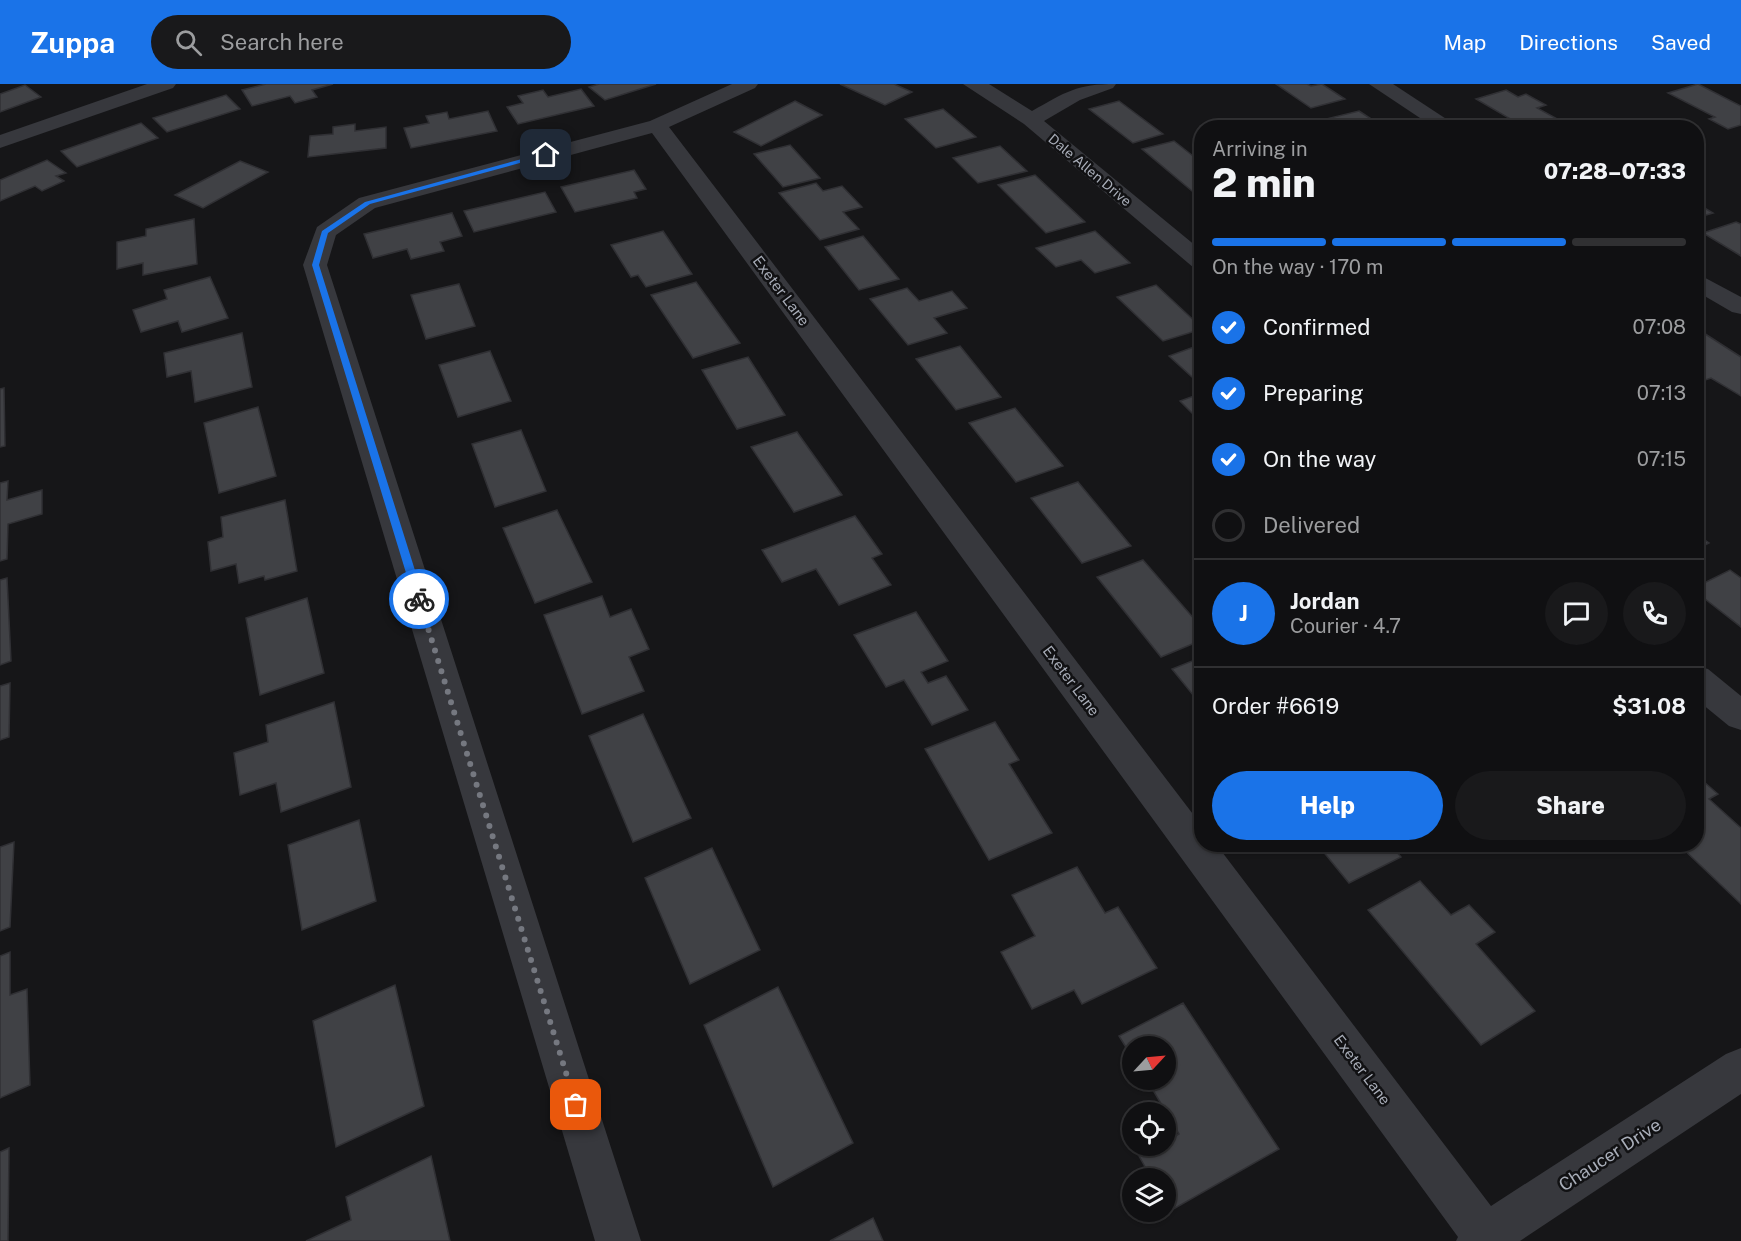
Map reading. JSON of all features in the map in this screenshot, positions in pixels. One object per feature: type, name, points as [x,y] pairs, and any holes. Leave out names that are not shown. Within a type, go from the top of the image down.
[{"type":"street","points":[[0,142],[166,84]]},
{"type":"street","points":[[618,1241],[315,265],[325,232],[368,203],[657,125],[748,84]]},
{"type":"street","name":"Dale Allen Drive","points":[[974,84],[1031,120],[1194,256]]},
{"type":"street","points":[[1031,120],[1073,96],[1106,84]]},
{"type":"street","points":[[1379,84],[1437,120]]},
{"type":"street","name":"Exeter Lane","points":[[657,125],[1194,850]]},
{"type":"street","points":[[1704,285],[1741,307]]},
{"type":"street","points":[[1704,686],[1741,716]]},
{"type":"street","name":"Exeter Lane","points":[[1195,852],[1482,1239]]},
{"type":"street","name":"Chaucer Drive","points":[[1482,1239],[1741,1069]]},
{"type":"building","points":[[266,84],[333,84],[312,90],[317,97],[295,103],[290,96],[252,106],[242,90]]},
{"type":"building","points":[[599,84],[656,84],[605,100],[589,87]]},
{"type":"building","points":[[840,84],[894,84],[912,92],[885,105]]},
{"type":"building","points":[[1276,84],[1311,86],[1322,84],[1345,99],[1311,108]]},
{"type":"building","points":[[1698,84],[1741,106],[1741,125],[1728,129],[1709,119],[1715,117],[1668,93]]},
{"type":"building","points":[[25,85],[41,97],[0,112],[0,94]]},
{"type":"building","points":[[581,89],[594,106],[518,124],[507,107],[523,103],[518,96],[543,90],[548,97]]},
{"type":"building","points":[[1506,90],[1518,97],[1526,94],[1546,105],[1537,108],[1559,120],[1512,120],[1476,99]]},
{"type":"building","points":[[226,95],[240,109],[167,132],[153,118]]},
{"type":"building","points":[[795,101],[822,115],[761,146],[734,132]]},
{"type":"building","points":[[1119,101],[1163,134],[1133,143],[1089,109]]},
{"type":"building","points":[[943,109],[976,137],[936,148],[905,119]]},
{"type":"building","points":[[488,111],[497,131],[411,148],[404,128],[429,123],[426,116],[447,112],[449,119]]},
{"type":"building","points":[[1359,111],[1373,120],[1327,120]]},
{"type":"building","points":[[141,123],[158,138],[77,167],[61,151]]},
{"type":"building","points":[[355,124],[355,131],[386,127],[386,148],[308,157],[310,136],[333,134],[333,127]]},
{"type":"building","points":[[1174,141],[1194,157],[1194,190],[1192,191],[1142,149]]},
{"type":"building","points":[[790,145],[820,178],[783,187],[754,154]]},
{"type":"building","points":[[1000,146],[1027,171],[978,183],[953,158]]},
{"type":"building","points":[[47,160],[66,173],[56,176],[64,181],[42,191],[35,186],[0,201],[0,180]]},
{"type":"building","points":[[240,161],[268,172],[203,208],[175,195]]},
{"type":"building","points":[[634,170],[646,189],[634,192],[637,198],[575,212],[561,187]]},
{"type":"building","points":[[1035,175],[1085,222],[1046,233],[998,185]]},
{"type":"building","points":[[816,183],[823,191],[842,186],[862,207],[843,212],[859,229],[820,240],[779,193]]},
{"type":"building","points":[[545,192],[556,212],[474,232],[464,211]]},
{"type":"building","points":[[1704,208],[1713,213],[1704,216]]},
{"type":"building","points":[[452,213],[462,236],[440,242],[444,251],[411,259],[407,249],[373,258],[364,234]]},
{"type":"building","points":[[194,219],[197,264],[143,275],[143,263],[117,269],[117,242],[146,236],[146,229]]},
{"type":"building","points":[[1736,222],[1741,224],[1741,256],[1704,234]]},
{"type":"building","points":[[663,231],[692,274],[646,287],[638,275],[631,277],[611,245]]},
{"type":"building","points":[[1095,231],[1130,263],[1095,273],[1081,260],[1056,267],[1036,248]]},
{"type":"building","points":[[863,236],[899,279],[859,290],[825,247]]},
{"type":"building","points":[[210,277],[228,318],[182,332],[178,321],[141,332],[133,310],[167,299],[164,290]]},
{"type":"building","points":[[696,282],[740,343],[693,358],[651,295]]},
{"type":"building","points":[[459,284],[475,326],[426,339],[411,295]]},
{"type":"building","points":[[1156,285],[1194,321],[1194,331],[1163,341],[1117,297]]},
{"type":"building","points":[[907,288],[919,301],[952,291],[967,308],[934,318],[947,333],[908,345],[870,299]]},
{"type":"building","points":[[242,333],[252,387],[195,402],[191,371],[167,377],[164,353]]},
{"type":"building","points":[[1704,333],[1741,357],[1741,396],[1711,378],[1704,380]]},
{"type":"building","points":[[960,346],[1001,397],[956,410],[916,359]]},
{"type":"building","points":[[1194,347],[1194,379],[1169,356]]},
{"type":"building","points":[[490,351],[511,401],[458,417],[439,365]]},
{"type":"building","points":[[748,357],[785,415],[737,429],[702,370]]},
{"type":"building","points":[[4,388],[5,446],[0,447],[0,389]]},
{"type":"building","points":[[1194,396],[1194,415],[1180,401]]},
{"type":"building","points":[[258,407],[276,476],[219,493],[204,423]]},
{"type":"building","points":[[1015,408],[1063,466],[1016,482],[969,423]]},
{"type":"building","points":[[521,430],[546,491],[495,507],[472,444]]},
{"type":"building","points":[[797,432],[842,495],[794,512],[751,447]]},
{"type":"building","points":[[8,481],[7,500],[42,490],[42,514],[8,524],[7,559],[0,561],[0,483]]},
{"type":"building","points":[[1078,482],[1131,546],[1082,563],[1031,498]]},
{"type":"building","points":[[285,500],[297,571],[265,580],[264,576],[239,583],[236,564],[211,571],[208,542],[223,537],[221,517]]},
{"type":"building","points":[[557,510],[592,582],[535,603],[503,528]]},
{"type":"building","points":[[855,516],[882,554],[872,558],[891,585],[839,605],[816,569],[782,582],[762,550]]},
{"type":"building","points":[[1143,560],[1194,619],[1194,643],[1161,657],[1097,577]]},
{"type":"building","points":[[1730,570],[1741,578],[1741,627],[1704,598],[1704,583]]},
{"type":"building","points":[[7,578],[11,661],[0,665],[0,580]]},
{"type":"building","points":[[602,596],[610,617],[631,609],[649,649],[629,657],[644,691],[582,714],[544,615]]},
{"type":"building","points":[[307,598],[324,673],[260,695],[246,618]]},
{"type":"building","points":[[916,612],[948,661],[921,672],[928,683],[946,676],[968,710],[932,725],[904,680],[886,687],[854,635]]},
{"type":"building","points":[[1194,660],[1194,696],[1172,669]]},
{"type":"building","points":[[10,683],[9,737],[0,740],[0,686]]},
{"type":"building","points":[[334,702],[351,787],[281,812],[276,783],[240,795],[234,753],[268,742],[266,725]]},
{"type":"building","points":[[643,714],[691,818],[633,842],[589,736]]},
{"type":"building","points":[[995,722],[1019,760],[1009,764],[1052,833],[989,860],[925,749]]},
{"type":"building","points":[[1704,782],[1718,794],[1709,799],[1741,828],[1741,904],[1686,852],[1704,852]]},
{"type":"building","points":[[359,820],[376,901],[302,930],[288,845]]},
{"type":"building","points":[[14,842],[10,927],[0,931],[0,847]]},
{"type":"building","points":[[712,848],[760,950],[690,984],[645,878]]},
{"type":"building","points":[[1324,852],[1397,852],[1401,857],[1349,883]]},
{"type":"building","points":[[1077,867],[1105,913],[1118,907],[1157,968],[1082,1004],[1074,990],[1032,1009],[1001,952],[1035,936],[1012,895]]},
{"type":"building","points":[[1420,881],[1451,915],[1469,905],[1495,932],[1476,944],[1535,1011],[1481,1045],[1368,910]]},
{"type":"building","points":[[10,952],[10,995],[27,989],[30,1085],[0,1098],[0,956]]},
{"type":"building","points":[[395,985],[424,1106],[336,1147],[313,1021]]},
{"type":"building","points":[[778,987],[853,1143],[773,1187],[704,1025]]},
{"type":"building","points":[[1183,1003],[1279,1149],[1176,1208],[1176,1168],[1146,1168],[1139,1156],[1176,1156],[1176,1136],[1179,1134],[1176,1129],[1176,1102],[1160,1102],[1153,1090],[1176,1090],[1176,1036],[1122,1036],[1122,1041],[1119,1036]]},
{"type":"building","points":[[9,1148],[8,1241],[0,1241],[0,1152]]},
{"type":"building","points":[[431,1156],[450,1241],[306,1241],[351,1220],[346,1197]]},
{"type":"building","points":[[873,1218],[883,1241],[830,1241]]},
{"type":"way so far","points":[[419,599],[576,1105]]},
{"type":"route","points":[[419,599],[315,265],[325,232],[368,203],[546,155]]}]
